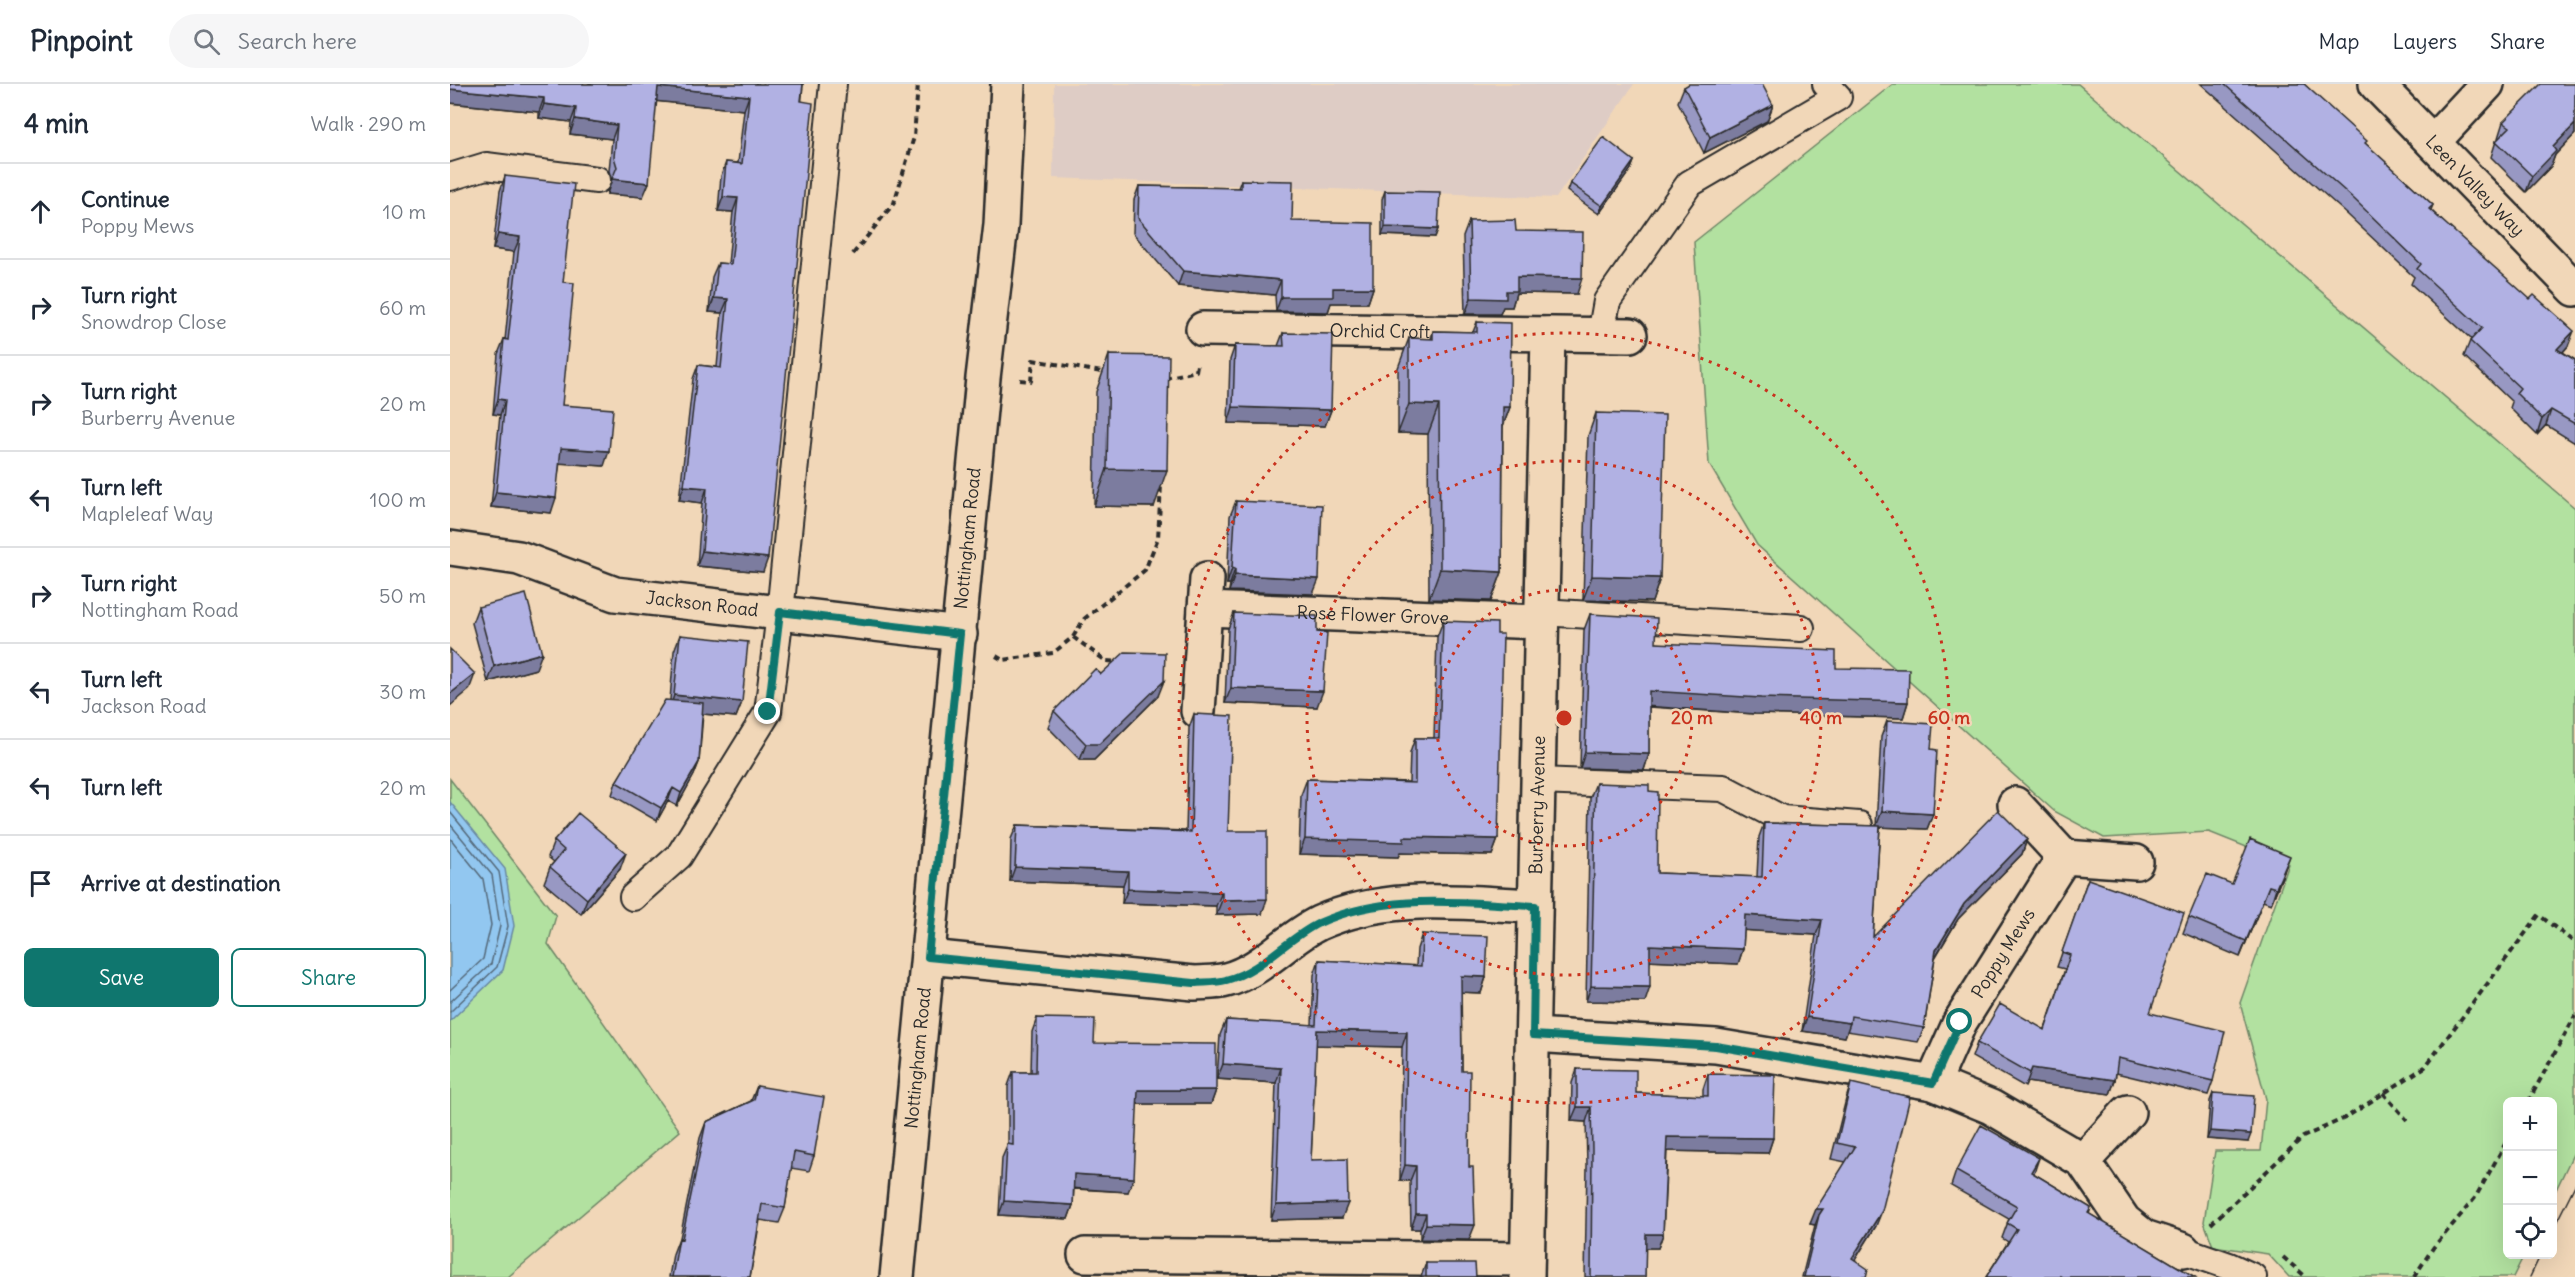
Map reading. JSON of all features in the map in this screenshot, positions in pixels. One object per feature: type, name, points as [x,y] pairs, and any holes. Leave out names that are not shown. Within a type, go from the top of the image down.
[{"type":"street","name":"Nottingham Road","points":[[897,1277],[984,378],[1001,225],[1008,84]]},
{"type":"street","name":"Leen Valley Way","points":[[2376,84],[2575,289]]},
{"type":"street","points":[[2433,142],[2487,84]]},
{"type":"street","name":"Orchid Croft","points":[[1203,329],[1616,335]]},
{"type":"street","name":"Burberry Avenue","points":[[1527,1268],[1548,334]]},
{"type":"street","name":"Jackson Road","points":[[450,539],[519,558],[615,594],[960,634]]},
{"type":"street","name":"Rose Flower Grove","points":[[1198,711],[1206,594],[1542,617]]},
{"type":"street","points":[[2015,804],[2064,857],[2136,862]]},
{"type":"street","name":"Poppy Mews","points":[[1933,1083],[1960,1022],[2064,857]]},
{"type":"street","points":[[928,957],[1194,983],[1226,980],[1254,968],[1318,924],[1361,908],[1410,901],[1535,906]]},
{"type":"street","points":[[1533,1035],[1716,1046],[1933,1083],[1991,1107],[2083,1161],[2124,1221],[2144,1237],[2183,1250]]},
{"type":"street","points":[[2083,1161],[2128,1112]]},
{"type":"street","points":[[1085,1255],[1527,1268]]},
{"type":"lane","points":[[633,897],[679,856],[768,712],[833,84]]},
{"type":"lane","points":[[1616,335],[1607,301],[1689,184],[1838,97],[1826,84]]},
{"type":"lane","points":[[450,177],[486,166],[597,180]]},
{"type":"lane","points":[[1542,617],[1801,628]]},
{"type":"lane","points":[[1538,781],[1723,788],[1782,819],[1860,825]]},
{"type":"lane","points":[[2183,1250],[2253,1277]]},
{"type":"path","points":[[811,306],[894,203],[914,138],[918,84]]},
{"type":"path","points":[[1164,389],[1165,378],[1196,371],[1203,329]]},
{"type":"path","points":[[984,378],[1031,381],[1033,360],[1110,374]]},
{"type":"path","points":[[960,634],[1004,660],[1053,653],[1073,637],[1084,619],[1145,570],[1158,538],[1161,481]]},
{"type":"path","points":[[1073,637],[1106,661],[1121,662]]},
{"type":"path","points":[[2183,1250],[2303,1137],[2345,1118],[2425,1067],[2539,915],[2575,943]]},
{"type":"path","points":[[2530,1097],[2575,1016]]},
{"type":"path","points":[[2383,1094],[2407,1120]]},
{"type":"path","points":[[2414,1277],[2433,1248],[2475,1198],[2503,1148]]},
{"type":"shaded area","points":[[1054,84],[1634,84],[1556,198],[1053,178]]},
{"type":"green space","points":[[1893,84],[2078,84],[2575,508],[2575,1150],[2557,1188],[2557,1097],[2503,1097],[2503,1259],[2522,1259],[2513,1277],[2289,1277],[2268,1254],[2213,1246],[2204,1222],[2215,1151],[2261,1151],[2266,1099],[2240,1003],[2289,864],[2209,832],[2104,838],[2054,811],[1757,545],[1709,464],[1694,242]]},
{"type":"green space","points":[[450,779],[556,916],[548,944],[680,1131],[508,1277],[450,1277]]},
{"type":"water","points":[[450,802],[505,869],[514,926],[503,970],[450,1021]]},
{"type":"building","points":[[450,84],[803,84],[801,101],[813,103],[768,558],[702,551],[707,488],[684,486],[698,365],[721,368],[728,299],[714,298],[718,263],[731,264],[738,198],[723,197],[726,162],[742,164],[749,96],[658,87],[649,183],[612,179],[617,167],[614,157],[617,125],[575,119],[576,108],[544,104],[544,98],[450,89]]},
{"type":"building","points":[[1689,84],[1762,84],[1773,105],[1710,137],[1684,87]]},
{"type":"building","points":[[2224,84],[2304,84],[2433,205],[2429,209],[2530,299],[2534,295],[2574,331],[2557,349],[2575,360],[2575,424],[2551,410],[2542,419],[2516,393],[2520,388],[2470,341],[2482,328],[2417,269],[2421,264],[2354,199]]},
{"type":"building","points":[[2541,84],[2575,84],[2575,124],[2553,147],[2556,151],[2532,176],[2496,141],[2510,127],[2503,122]]},
{"type":"building","points":[[1603,137],[1634,161],[1602,206],[1570,183]]},
{"type":"building","points":[[505,176],[574,184],[563,282],[574,283],[562,405],[613,409],[609,451],[561,448],[556,498],[496,492],[505,400],[498,399],[504,339],[508,340],[520,237],[498,234]]},
{"type":"building","points":[[1241,180],[1293,181],[1292,221],[1373,223],[1373,288],[1333,288],[1333,297],[1281,297],[1281,280],[1183,271],[1138,218],[1139,186],[1241,188]]},
{"type":"building","points":[[1385,191],[1440,192],[1438,229],[1385,227]]},
{"type":"building","points":[[1515,220],[1516,231],[1583,232],[1582,278],[1517,277],[1517,291],[1506,291],[1506,299],[1471,298],[1469,221]]},
{"type":"building","points":[[1477,322],[1511,323],[1510,407],[1503,407],[1502,572],[1440,569],[1439,405],[1409,404],[1409,338],[1433,339],[1433,331],[1477,332]]},
{"type":"building","points":[[1283,333],[1333,334],[1331,410],[1233,407],[1235,345],[1284,346]]},
{"type":"building","points":[[1109,355],[1169,356],[1167,470],[1107,469]]},
{"type":"building","points":[[1596,413],[1665,415],[1660,578],[1592,576]]},
{"type":"building","points":[[1236,501],[1322,505],[1319,579],[1235,575],[1235,569],[1232,568]]},
{"type":"building","points":[[526,594],[542,653],[494,666],[478,607]]},
{"type":"building","points":[[1234,613],[1317,616],[1317,632],[1327,633],[1323,691],[1231,688]]},
{"type":"building","points":[[1590,614],[1657,618],[1656,643],[1836,651],[1836,668],[1909,669],[1908,702],[1761,698],[1649,691],[1649,754],[1585,752]]},
{"type":"building","points":[[1443,621],[1497,623],[1497,634],[1503,634],[1498,839],[1404,837],[1404,842],[1305,839],[1307,779],[1415,783],[1415,738],[1439,738]]},
{"type":"building","points":[[680,635],[748,642],[742,702],[674,695]]},
{"type":"building","points":[[450,649],[475,674],[450,694]]},
{"type":"building","points":[[1125,652],[1165,653],[1164,681],[1099,744],[1086,744],[1054,711],[1095,669],[1101,674]]},
{"type":"building","points":[[665,700],[703,703],[699,762],[681,793],[673,788],[661,808],[616,782]]},
{"type":"building","points":[[1194,714],[1232,716],[1228,831],[1267,831],[1267,899],[1222,900],[1222,892],[1128,889],[1128,871],[1015,867],[1017,825],[1191,832]]},
{"type":"building","points":[[1887,721],[1933,724],[1931,749],[1937,750],[1933,814],[1882,811]]},
{"type":"building","points":[[1596,783],[1649,785],[1649,791],[1658,792],[1657,873],[1762,877],[1764,823],[1880,826],[1873,937],[1998,810],[2027,839],[1964,904],[1936,950],[1924,1028],[1851,1016],[1850,1023],[1807,1017],[1822,920],[1745,915],[1743,949],[1650,945],[1650,987],[1591,986]]},
{"type":"building","points":[[578,813],[626,853],[587,899],[550,867],[564,850],[554,841]]},
{"type":"building","points":[[2250,839],[2290,856],[2276,888],[2269,886],[2246,941],[2189,917],[2207,874],[2232,884]]},
{"type":"building","points":[[2088,879],[2184,913],[2150,1013],[2225,1031],[2213,1081],[2118,1058],[2115,1080],[2032,1068],[2030,1073],[1977,1043],[2000,1004],[2045,1030],[2070,955],[2062,952]]},
{"type":"building","points":[[1422,934],[1488,936],[1486,977],[1461,976],[1462,1071],[1470,1071],[1469,1167],[1473,1167],[1475,1225],[1426,1224],[1426,1214],[1416,1214],[1416,1166],[1405,1165],[1407,1032],[1317,1030],[1311,1160],[1347,1159],[1348,1203],[1276,1205],[1281,1068],[1223,1064],[1226,1020],[1316,1025],[1319,960],[1421,966]]},
{"type":"building","points":[[1037,1018],[1095,1019],[1094,1043],[1216,1044],[1216,1090],[1138,1090],[1134,1178],[1074,1174],[1073,1205],[1004,1201],[1007,1144],[1013,1145],[1013,1072],[1036,1072]]},
{"type":"building","points":[[1577,1069],[1636,1070],[1636,1093],[1708,1096],[1708,1074],[1775,1075],[1773,1138],[1667,1137],[1663,1234],[1646,1234],[1645,1277],[1591,1277],[1591,1107],[1577,1107]]},
{"type":"building","points":[[1851,1083],[1910,1097],[1882,1211],[1852,1258],[1868,1269],[1866,1277],[1804,1277],[1819,1215],[1823,1209],[1816,1209],[1855,1147],[1837,1143]]},
{"type":"building","points":[[757,1086],[824,1097],[814,1156],[794,1152],[785,1208],[762,1204],[750,1277],[672,1277],[706,1122],[754,1100]]},
{"type":"building","points":[[2213,1093],[2254,1096],[2251,1134],[2210,1131]]},
{"type":"building","points":[[1981,1125],[2039,1158],[2031,1172],[2091,1208],[2088,1213],[2195,1277],[1986,1277],[2017,1229],[2007,1223],[2017,1206],[1956,1171]]},
{"type":"building","points":[[1426,1263],[1475,1263],[1476,1277],[1426,1277]]},
{"type":"tram line","points":[[2557,1221],[2575,1185]]},
{"type":"tram line","points":[[2530,1277],[2539,1259]]},
{"type":"route","points":[[768,712],[780,612],[960,634],[928,957],[1194,983],[1226,980],[1254,968],[1318,924],[1361,908],[1410,901],[1535,906],[1533,1035],[1716,1046],[1933,1083],[1960,1022]]}]
